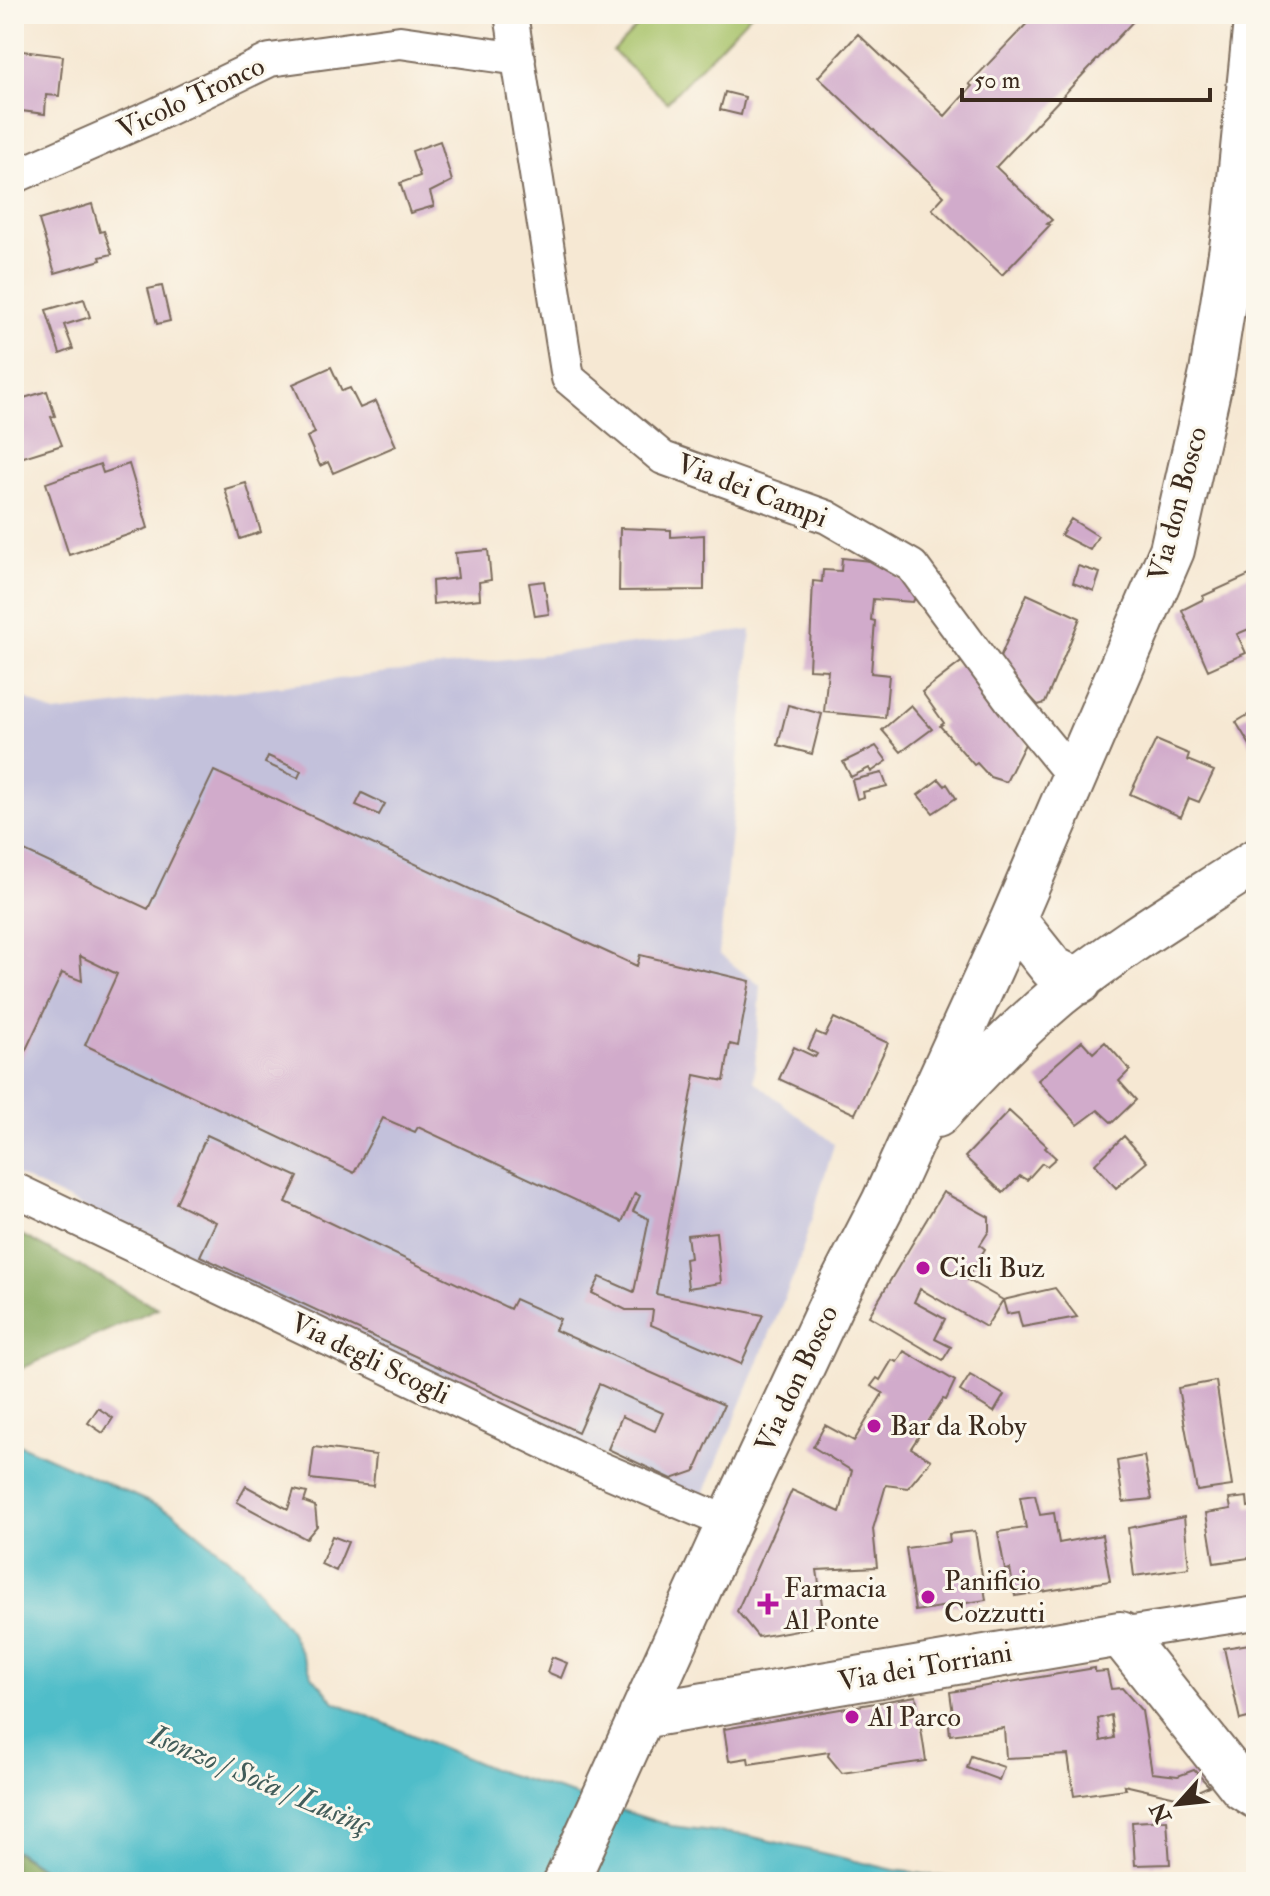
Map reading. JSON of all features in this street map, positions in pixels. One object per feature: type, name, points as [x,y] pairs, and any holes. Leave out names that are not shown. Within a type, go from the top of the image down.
[{"type":"street","name":"Via dei Campi","points":[[511,14],[568,378],[663,458],[827,517],[912,566],[1013,703],[1063,764],[1079,771]]},
{"type":"street","name":"Via don Bosco","points":[[566,1882],[831,1305],[911,1143],[969,1054],[1013,919],[1172,550],[1212,373],[1230,257],[1256,21]]},
{"type":"street","name":"Vicolo Tronco","points":[[14,177],[270,60],[400,42],[519,59]]},
{"type":"street","points":[[969,1054],[1256,861]]},
{"type":"street","points":[[1013,919],[1052,968],[1079,982]]},
{"type":"street","name":"Via degli Scogli","points":[[14,1189],[588,1463],[729,1523]]},
{"type":"street","name":"Via dei Torriani","points":[[641,1716],[1256,1613]]},
{"type":"street","points":[[1120,1634],[1242,1787],[1256,1796]]},
{"type":"shaded area","points":[[751,630],[719,954],[761,986],[754,1081],[834,1144],[797,1268],[701,1501],[14,1174],[14,693],[54,713]]},
{"type":"green space","points":[[649,14],[751,14],[667,102],[613,51]]},
{"type":"green space","points":[[14,1231],[158,1308],[14,1372]]},
{"type":"green space","points":[[14,1849],[17,1853],[62,1882],[14,1882]]},
{"type":"water","name":"Isonzo / Soča / Lusinç","points":[[14,1442],[174,1513],[241,1569],[290,1631],[313,1677],[335,1702],[494,1770],[671,1826],[745,1835],[894,1870],[982,1882],[62,1882],[14,1849]]},
{"type":"building","points":[[1036,14],[1140,14],[996,167],[1052,220],[1002,275],[932,209],[944,196],[818,77],[858,34],[945,116],[972,86],[969,84]]},
{"type":"building","points":[[14,50],[63,56],[59,96],[46,95],[45,114],[14,110]]},
{"type":"building","points":[[725,92],[745,97],[741,115],[720,110]]},
{"type":"building","points":[[440,141],[452,181],[430,192],[434,206],[410,213],[400,183],[420,176],[412,151]]},
{"type":"building","points":[[92,204],[100,232],[104,231],[112,254],[55,273],[39,220]]},
{"type":"building","points":[[162,286],[170,321],[157,324],[148,289]]},
{"type":"building","points":[[84,299],[90,317],[64,325],[73,349],[60,354],[46,310]]},
{"type":"building","points":[[331,367],[342,391],[350,388],[360,408],[376,401],[396,446],[333,473],[328,462],[320,466],[307,437],[315,433],[293,384]]},
{"type":"building","points":[[47,391],[55,416],[51,417],[62,445],[14,460],[14,401]]},
{"type":"building","points":[[100,464],[103,473],[129,464],[148,528],[69,555],[46,483]]},
{"type":"building","points":[[246,483],[261,532],[240,539],[225,489]]},
{"type":"building","points":[[1071,519],[1098,536],[1090,550],[1061,535]]},
{"type":"building","points":[[620,528],[671,530],[671,537],[704,535],[704,590],[619,591]]},
{"type":"building","points":[[488,550],[491,580],[479,582],[480,599],[433,604],[432,581],[458,578],[455,553]]},
{"type":"building","points":[[842,558],[889,563],[896,575],[917,593],[913,602],[873,599],[871,620],[875,621],[871,673],[889,675],[885,718],[824,712],[828,670],[809,669],[813,581],[822,582],[823,570],[841,571]]},
{"type":"building","points":[[1078,566],[1100,573],[1094,591],[1073,583]]},
{"type":"building","points":[[1256,572],[1256,626],[1237,634],[1246,653],[1208,670],[1182,610],[1204,599],[1203,596]]},
{"type":"building","points":[[544,581],[549,614],[535,616],[529,583]]},
{"type":"building","points":[[1027,594],[1080,618],[1045,703],[1038,705],[998,662]]},
{"type":"building","points":[[964,660],[1028,738],[1006,782],[990,777],[977,763],[974,765],[940,726],[944,723],[922,692]]},
{"type":"building","points":[[788,705],[822,714],[812,754],[778,745]]},
{"type":"building","points":[[911,705],[932,729],[901,752],[882,730]]},
{"type":"building","points":[[1256,710],[1256,755],[1236,722]]},
{"type":"building","points":[[1156,740],[1189,754],[1187,760],[1214,771],[1199,802],[1189,798],[1181,817],[1130,794]]},
{"type":"building","points":[[876,746],[887,761],[871,772],[869,768],[851,777],[843,762]]},
{"type":"building","points":[[268,756],[301,771],[298,778],[265,763]]},
{"type":"building","points":[[214,771],[637,966],[640,955],[750,981],[738,1046],[730,1044],[724,1081],[695,1075],[656,1294],[763,1315],[741,1364],[651,1325],[653,1310],[626,1310],[592,1293],[600,1277],[634,1292],[649,1219],[633,1211],[640,1196],[635,1193],[622,1222],[418,1127],[415,1132],[383,1118],[354,1173],[85,1045],[117,974],[80,956],[82,981],[62,973],[14,1075],[14,846],[148,909]]},
{"type":"building","points":[[882,773],[887,786],[863,792],[864,797],[857,799],[852,780]]},
{"type":"building","points":[[939,779],[945,786],[947,784],[956,798],[933,813],[918,795]]},
{"type":"building","points":[[362,793],[385,804],[379,815],[356,805]]},
{"type":"building","points":[[834,1018],[888,1043],[855,1114],[779,1079],[794,1047],[815,1057],[817,1054],[808,1049],[816,1032],[825,1036]]},
{"type":"building","points":[[1082,1041],[1093,1053],[1105,1042],[1130,1070],[1119,1081],[1136,1100],[1112,1123],[1098,1110],[1078,1125],[1038,1080]]},
{"type":"building","points":[[1009,1111],[1056,1158],[1047,1166],[1042,1163],[1027,1180],[1020,1176],[1003,1193],[965,1157]]},
{"type":"building","points":[[207,1135],[298,1177],[286,1202],[510,1309],[515,1299],[560,1319],[555,1330],[724,1405],[695,1471],[672,1479],[608,1449],[622,1416],[655,1431],[663,1413],[599,1384],[578,1432],[200,1256],[216,1222],[176,1203]]},
{"type":"building","points":[[1124,1136],[1147,1162],[1116,1188],[1095,1164]]},
{"type":"building","points":[[943,1192],[989,1217],[989,1231],[980,1245],[985,1249],[966,1279],[1003,1300],[986,1327],[920,1289],[914,1302],[945,1319],[935,1339],[951,1347],[943,1360],[869,1316]]},
{"type":"building","points":[[716,1232],[721,1283],[688,1288],[685,1259],[690,1258],[687,1235]]},
{"type":"building","points":[[1055,1288],[1077,1317],[1022,1327],[1018,1312],[1007,1314],[1003,1300]]},
{"type":"building","points":[[904,1351],[955,1381],[946,1400],[943,1399],[911,1448],[931,1460],[908,1488],[886,1485],[873,1529],[877,1567],[817,1570],[825,1625],[758,1637],[737,1611],[792,1490],[840,1512],[852,1471],[813,1447],[825,1425],[854,1441],[883,1393],[871,1386],[877,1378],[880,1380],[892,1360],[897,1362]]},
{"type":"building","points":[[970,1375],[1004,1395],[994,1412],[960,1391]]},
{"type":"building","points":[[1216,1381],[1232,1486],[1197,1491],[1178,1388]]},
{"type":"building","points":[[98,1408],[113,1418],[103,1433],[88,1423]]},
{"type":"building","points":[[314,1447],[376,1455],[373,1486],[310,1479]]},
{"type":"building","points":[[1144,1456],[1152,1499],[1123,1502],[1117,1461]]},
{"type":"building","points":[[246,1486],[288,1509],[294,1490],[307,1493],[304,1502],[315,1506],[317,1526],[306,1539],[237,1502]]},
{"type":"building","points":[[1035,1495],[1040,1515],[1054,1513],[1059,1543],[1102,1535],[1110,1581],[1015,1596],[1010,1569],[1005,1570],[998,1532],[1026,1528],[1020,1497]]},
{"type":"building","points":[[1247,1497],[1248,1507],[1255,1506],[1256,1557],[1214,1563],[1206,1513],[1231,1509],[1229,1499]]},
{"type":"building","points":[[1184,1517],[1189,1568],[1134,1576],[1128,1528]]},
{"type":"building","points":[[975,1531],[986,1600],[915,1611],[906,1548],[950,1542],[949,1534]]},
{"type":"building","points":[[332,1536],[348,1542],[336,1571],[321,1564]]},
{"type":"building","points":[[1256,1643],[1256,1716],[1240,1720],[1224,1648]]},
{"type":"building","points":[[552,1657],[567,1663],[561,1678],[547,1672]]},
{"type":"building","points":[[1095,1668],[1095,1672],[1107,1671],[1111,1689],[1122,1688],[1142,1711],[1152,1773],[1178,1776],[1194,1770],[1209,1786],[1176,1797],[1124,1785],[1126,1789],[1074,1796],[1068,1755],[1006,1758],[1004,1728],[950,1735],[948,1715],[953,1714],[950,1692]],"holes":[[[1111,1715],[1114,1738],[1101,1741],[1098,1719]]]},
{"type":"building","points":[[916,1696],[926,1761],[842,1773],[828,1756],[829,1752],[749,1764],[748,1758],[729,1761],[724,1729]]},
{"type":"building","points":[[971,1756],[1004,1767],[999,1780],[967,1768]]},
{"type":"building","points":[[1167,1820],[1170,1864],[1135,1865],[1132,1822]]},
{"type":"place","name":"Cicli Buz","points":[[923,1268]]},
{"type":"place","name":"Bar da Roby","points":[[874,1426]]},
{"type":"place","name":"Panificio Cozzutti","points":[[928,1597]]},
{"type":"place","name":"Farmacia Al Ponte","points":[[768,1604]]},
{"type":"place","name":"Al Parco","points":[[852,1717]]}]
